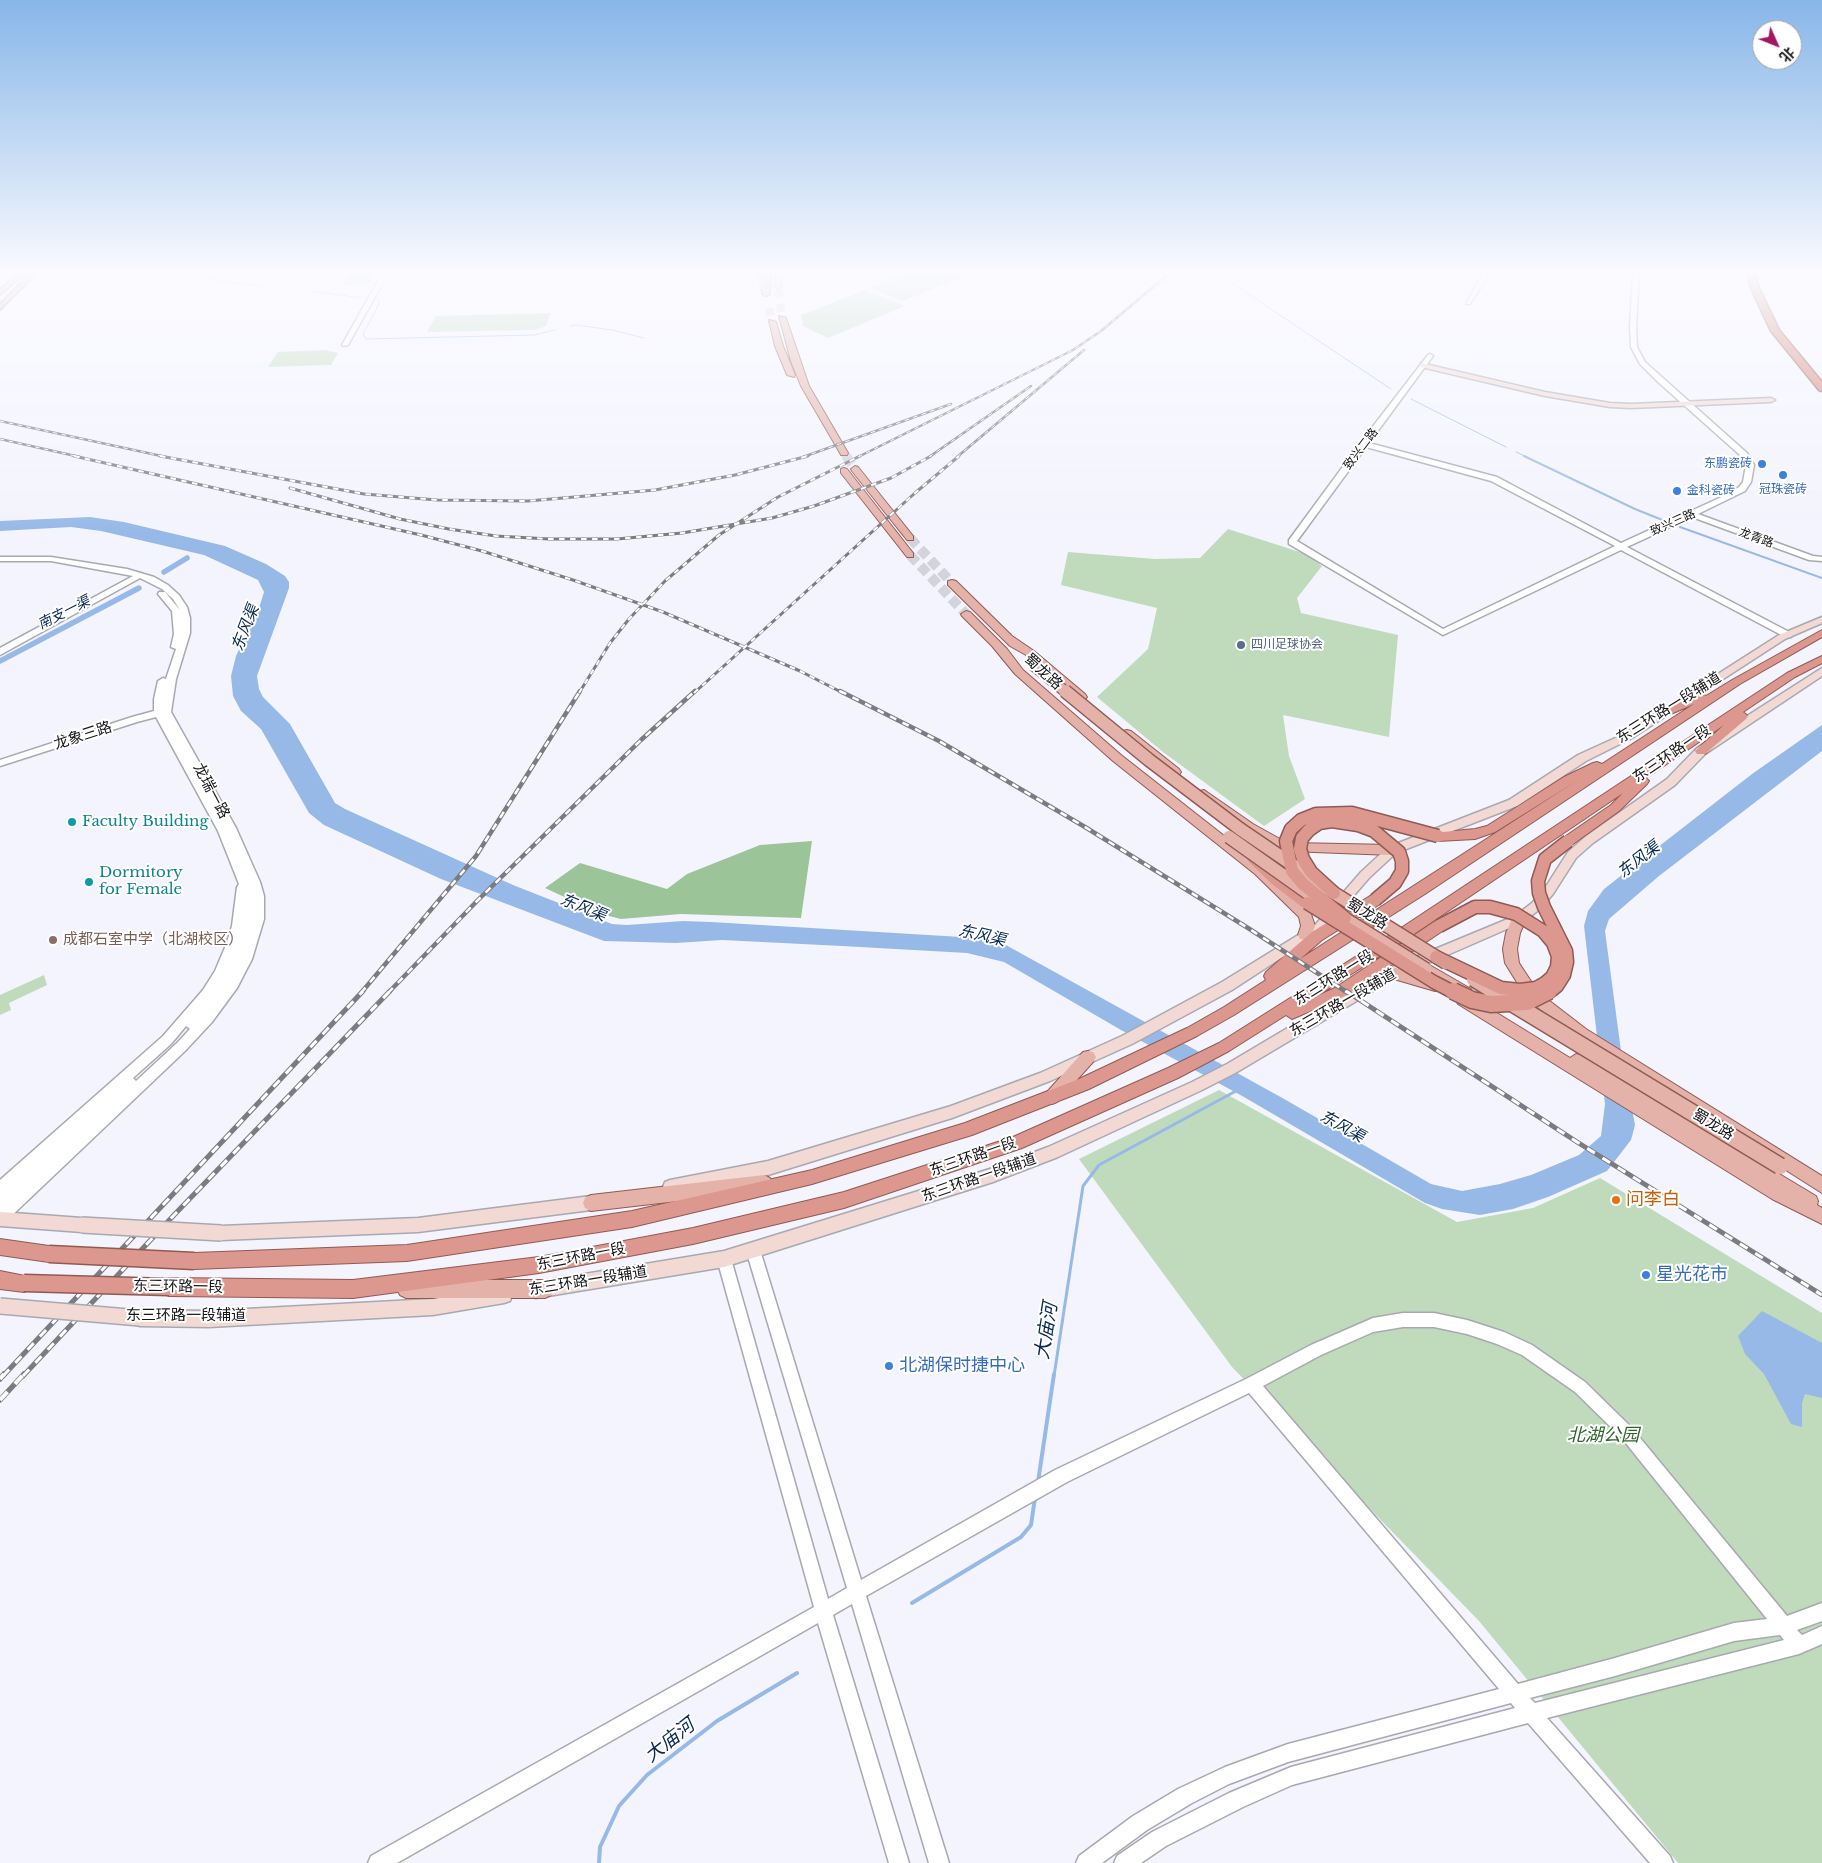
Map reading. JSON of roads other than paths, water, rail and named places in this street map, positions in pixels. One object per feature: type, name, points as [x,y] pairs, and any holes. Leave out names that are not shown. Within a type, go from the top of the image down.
[{"type":"highway","points":[[1799,359],[1822,388]]},
{"type":"highway","points":[[1808,359],[1822,375]]},
{"type":"highway","name":"东三环路一段","points":[[0,1247],[49,1254],[194,1261],[407,1253],[632,1219],[812,1177],[966,1130],[1084,1084],[1192,1032],[1229,1011],[1420,890],[1736,682],[1818,635]]},
{"type":"highway","name":"东三环路一段","points":[[0,1280],[24,1283],[169,1287],[352,1289],[539,1265],[693,1236],[844,1200],[1016,1143],[1173,1074],[1224,1047],[1406,932],[1791,675],[1822,658]]},
{"type":"highway","points":[[1701,751],[1791,675]]},
{"type":"highway","points":[[1659,715],[1736,682]]},
{"type":"highway","points":[[1355,926],[1304,884],[1292,871],[1286,854],[1286,841],[1291,829],[1302,820],[1316,814],[1352,813],[1438,836],[1476,834],[1491,829],[1568,780],[1649,740]]},
{"type":"highway","points":[[1229,837],[1277,881],[1307,903],[1434,982],[1472,1000],[1490,1004],[1508,1004],[1535,999],[1557,986],[1564,976],[1567,962],[1566,951],[1539,894],[1538,881],[1545,859],[1615,808],[1674,753]]},
{"type":"highway","points":[[1229,1011],[1317,936],[1375,900],[1395,883],[1402,871],[1402,861],[1399,852],[1374,832],[1358,825],[1332,821],[1319,823],[1302,838],[1300,849],[1302,860],[1311,872],[1334,893]]},
{"type":"highway","points":[[1250,1031],[1340,992],[1440,926],[1474,907],[1490,907],[1516,914],[1544,931],[1554,943],[1558,956],[1557,967],[1552,977],[1536,988],[1520,990],[1501,988],[1436,958]]},
{"type":"main road","points":[[785,359],[804,402]]},
{"type":"main road","points":[[794,359],[805,386],[844,453]]},
{"type":"main road","points":[[1424,366],[1585,402],[1631,406],[1770,400]]},
{"type":"main road","points":[[855,469],[910,538]]},
{"type":"main road","points":[[844,471],[910,555]]},
{"type":"main road","name":"蜀龙路","points":[[952,583],[1008,638],[1028,666],[1143,768],[1229,837],[1355,926],[1777,1173],[1822,1191]]},
{"type":"main road","name":"蜀龙路","points":[[966,614],[996,644],[1028,666],[1194,796],[1334,893],[1777,1173],[1822,1208]]},
{"type":"main road","name":"东三环路一段辅道","points":[[0,1218],[82,1225],[220,1232],[418,1225],[591,1203],[768,1168],[952,1112],[1045,1077],[1127,1040],[1227,986],[1320,927],[1366,875],[1392,850],[1513,803],[1582,758],[1628,736],[1757,652],[1788,635],[1822,620]]},
{"type":"main road","points":[[1008,638],[1030,653],[1124,732],[1207,797],[1275,842],[1293,848],[1392,850]]},
{"type":"main road","points":[[996,644],[1019,672],[1117,758],[1260,871],[1305,915],[1308,926],[1305,936]]},
{"type":"main road","name":"东三环路一段辅道","points":[[0,1306],[140,1318],[208,1318],[433,1307],[724,1259],[993,1175],[1053,1152],[1197,1086],[1232,1068],[1392,973],[1519,919],[1536,906],[1549,891],[1560,871],[1588,840],[1671,782],[1701,751],[1822,671]]},
{"type":"main road","points":[[1519,919],[1513,933],[1510,948],[1512,963],[1520,978],[1540,1002],[1584,1035],[1784,1159],[1822,1185]]},
{"type":"main road","points":[[1392,973],[1434,985],[1460,998],[1778,1194],[1822,1216]]},
{"type":"main road","points":[[1052,1097],[1088,1057]]},
{"type":"main road","points":[[591,1203],[812,1177]]},
{"type":"main road","points":[[352,1289],[545,1288]]},
{"type":"street","name":"致兴二路","points":[[1428,359],[1292,542],[1443,632]]},
{"type":"street","name":"致兴三路","points":[[1443,632],[1742,490],[1747,482],[1750,466],[1744,455],[1685,404],[1640,359]]},
{"type":"street","points":[[1364,444],[1494,479],[1788,635]]},
{"type":"street","name":"龙青路","points":[[1691,514],[1812,558],[1822,559]]},
{"type":"street","points":[[0,559],[51,559],[107,567],[137,577],[168,600],[176,611],[178,634],[175,650],[163,680],[159,699],[163,712]]},
{"type":"street","points":[[0,563],[45,563],[137,577]]},
{"type":"street","points":[[0,652],[137,577]]},
{"type":"street","name":"龙象三路","points":[[0,763],[163,712]]},
{"type":"street","name":"龙瑞一路","points":[[163,712],[247,874]]},
{"type":"street","points":[[0,1204],[170,1048],[198,1019],[222,986],[236,960],[249,920],[250,902],[247,874]]},
{"type":"street","points":[[0,1189],[167,1040],[207,993],[227,959],[238,926],[247,874]]},
{"type":"street","points":[[0,1218],[181,1047],[208,1018],[233,986],[252,944],[258,919],[259,896],[247,874]]},
{"type":"street","points":[[753,1250],[939,1863]]},
{"type":"street","points":[[724,1259],[823,1610],[899,1863]]},
{"type":"street","points":[[378,1863],[1061,1476],[1251,1384],[1316,1350],[1373,1325],[1403,1320],[1434,1320],[1467,1326],[1499,1337],[1527,1350],[1555,1368],[1604,1409],[1632,1439],[1799,1645]]},
{"type":"street","points":[[1251,1384],[1531,1713],[1664,1863]]},
{"type":"street","points":[[1086,1863],[1140,1822],[1185,1796],[1225,1776],[1288,1754],[1516,1694],[1734,1632],[1784,1626],[1822,1612]]},
{"type":"street","points":[[1124,1863],[1158,1839],[1236,1800],[1291,1776],[1799,1645],[1822,1635]]},
{"type":"water","points":[[90,517],[124,522],[225,546],[266,564],[285,576],[289,582],[289,588],[257,676],[259,689],[263,697],[290,724],[335,803],[345,809],[513,885],[612,924],[627,925],[683,921],[711,922],[995,939],[1286,1100],[1431,1184],[1462,1191],[1500,1184],[1531,1175],[1579,1155],[1601,1136],[1605,1104],[1584,926],[1588,911],[1604,889],[1752,774],[1822,725],[1822,751],[1659,876],[1609,919],[1605,931],[1621,1051],[1635,1125],[1631,1140],[1607,1171],[1548,1197],[1513,1209],[1480,1215],[1442,1209],[1425,1203],[1244,1097],[1121,1030],[1004,962],[967,953],[842,946],[722,940],[676,943],[604,941],[441,879],[324,825],[309,813],[261,729],[241,711],[233,696],[231,676],[236,656],[260,605],[264,592],[258,580],[204,555],[101,531],[71,527],[0,531],[0,521]]},
{"type":"water","points":[[1762,1311],[1822,1343],[1822,1398],[1805,1394],[1802,1403],[1802,1427],[1791,1424],[1764,1374],[1745,1354],[1738,1336]]},
{"type":"waterway","points":[[1346,359],[1391,389]]},
{"type":"waterway","points":[[1411,399],[1506,447]]},
{"type":"waterway","points":[[1516,452],[1527,457]]},
{"type":"waterway","points":[[1524,456],[1635,509],[1665,521]]},
{"type":"waterway","points":[[1680,527],[1822,578]]},
{"type":"waterway","name":"南支一渠","points":[[164,572],[187,558]]},
{"type":"waterway","name":"南支一渠","points":[[0,661],[139,588]]},
{"type":"waterway","name":"大庙河","points":[[1054,1376],[1083,1186],[1099,1165],[1236,1091]]},
{"type":"waterway","name":"大庙河","points":[[1038,1482],[1054,1374]]},
{"type":"waterway","name":"大庙河","points":[[912,1603],[1021,1537],[1031,1525],[1035,1498]]},
{"type":"waterway","name":"大庙河","points":[[599,1863],[600,1847],[619,1806],[647,1775],[717,1721],[797,1673]]},
{"type":"tunnel","points":[[844,453],[847,457]]},
{"type":"tunnel","points":[[846,456],[855,469]]},
{"type":"tunnel","points":[[910,538],[952,583]]},
{"type":"tunnel","points":[[910,555],[966,614]]},
{"type":"railway","points":[[858,457],[1055,359]]},
{"type":"railway","points":[[957,457],[1073,359]]},
{"type":"railway","points":[[929,457],[1031,386]]},
{"type":"railway","points":[[803,457],[951,404]]},
{"type":"railway","points":[[0,421],[166,457]]},
{"type":"railway","points":[[0,439],[80,457]]},
{"type":"railway","points":[[74,456],[421,535],[482,551],[643,605]]},
{"type":"railway","points":[[160,456],[364,494],[437,500],[528,501],[655,490],[735,475],[808,456]]},
{"type":"railway","points":[[736,524],[772,518],[814,506],[891,478],[931,456]]},
{"type":"railway","points":[[745,647],[915,493],[959,456]]},
{"type":"railway","points":[[736,524],[778,497],[858,457]]},
{"type":"railway","points":[[290,488],[400,519],[496,536],[549,539],[617,539],[682,533],[736,524]]},
{"type":"railway","points":[[643,605],[665,581],[719,535],[736,524]]},
{"type":"railway","points":[[579,693],[610,643],[643,605]]},
{"type":"railway","points":[[643,605],[745,647]]},
{"type":"railway","points":[[694,693],[745,647]]},
{"type":"railway","points":[[745,647],[800,671],[843,693]]},
{"type":"railway","points":[[361,993],[476,856],[580,691]]},
{"type":"railway","points":[[388,993],[477,901],[641,740],[695,691]]},
{"type":"railway","points":[[840,691],[939,741],[1085,827],[1248,928],[1348,993]]},
{"type":"railway","points":[[3,1376],[363,991]]},
{"type":"railway","points":[[23,1376],[175,1214],[390,991]]},
{"type":"railway","points":[[1346,991],[1577,1142],[1822,1295]]},
{"type":"railway","points":[[0,1379],[4,1374]]},
{"type":"railway","points":[[0,1400],[24,1374]]},
{"type":"place","name":"东鹏瓷砖","points":[[1762,464]]},
{"type":"place","name":"冠珠瓷砖","points":[[1783,475]]},
{"type":"place","name":"金科瓷砖","points":[[1677,491]]},
{"type":"place","name":"四川足球协会","points":[[1241,645]]},
{"type":"place","name":"Faculty Building","points":[[72,822]]},
{"type":"place","name":"Dormitory for Female","points":[[89,882]]},
{"type":"place","name":"成都石室中学（北湖校区）","points":[[53,940]]},
{"type":"place","name":"问李白","points":[[1616,1200]]},
{"type":"place","name":"星光花市","points":[[1646,1275]]},
{"type":"place","name":"北湖保时捷中心","points":[[889,1366]]},
{"type":"water label","name":"东风渠","points":[[246,628]]},
{"type":"water label","name":"东风渠","points":[[1639,860]]},
{"type":"water label","name":"东风渠","points":[[583,908]]},
{"type":"water label","name":"东风渠","points":[[982,936]]},
{"type":"water label","name":"东风渠","points":[[1342,1127]]},
{"type":"park label","name":"北湖公园","points":[[1603,1436]]}]
